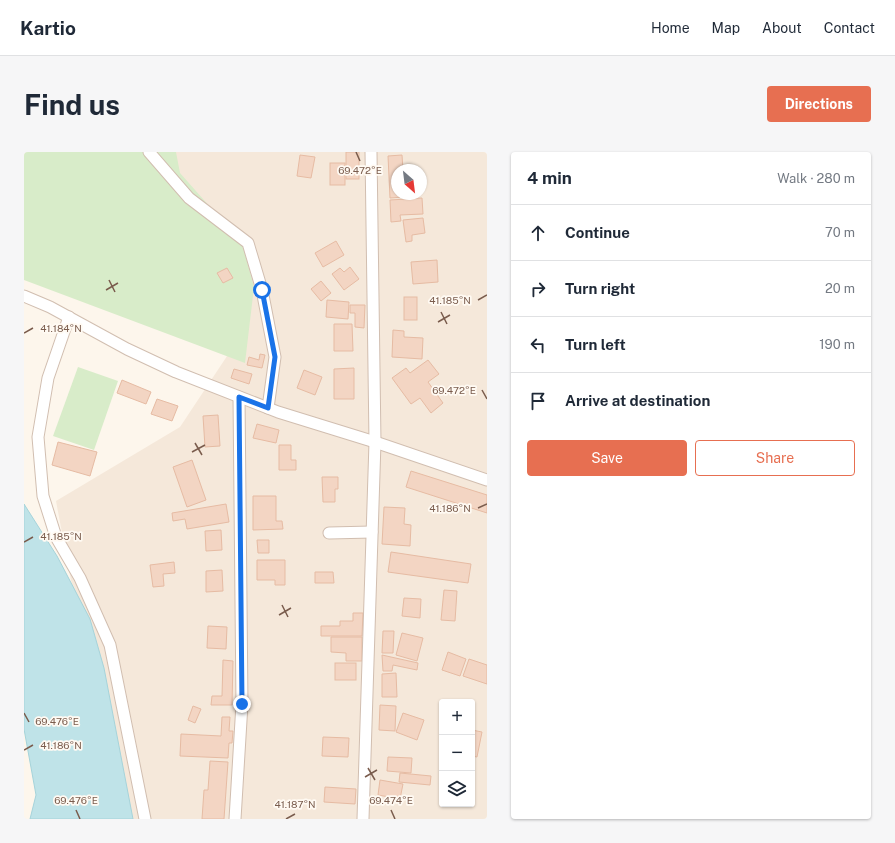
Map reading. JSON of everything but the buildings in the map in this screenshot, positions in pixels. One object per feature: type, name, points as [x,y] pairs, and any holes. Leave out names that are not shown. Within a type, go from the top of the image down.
[{"type":"street","points":[[150,152],[189,198],[248,243],[262,290],[275,357],[268,408]]},
{"type":"street","points":[[363,819],[375,442],[371,152]]},
{"type":"street","points":[[24,296],[69,317],[127,349],[169,369],[239,397],[268,408],[487,480]]},
{"type":"street","points":[[69,317],[48,378],[38,437],[42,496],[56,537],[80,578],[110,646],[145,819]]},
{"type":"street","points":[[235,819],[242,704],[239,397]]},
{"type":"street","points":[[329,533],[372,532]]},
{"type":"shaded area","points":[[97,152],[487,152],[487,819],[116,819],[56,501],[180,427],[243,332]]},
{"type":"green space","points":[[24,152],[176,152],[180,173],[242,243],[254,287],[245,363],[24,280]]},
{"type":"green space","points":[[78,367],[118,381],[94,450],[53,436]]},
{"type":"water","points":[[24,504],[57,556],[90,619],[104,668],[133,819],[30,819],[36,795],[24,729]]},
{"type":"route","points":[[242,704],[239,397],[268,408],[275,357],[262,290]]}]
